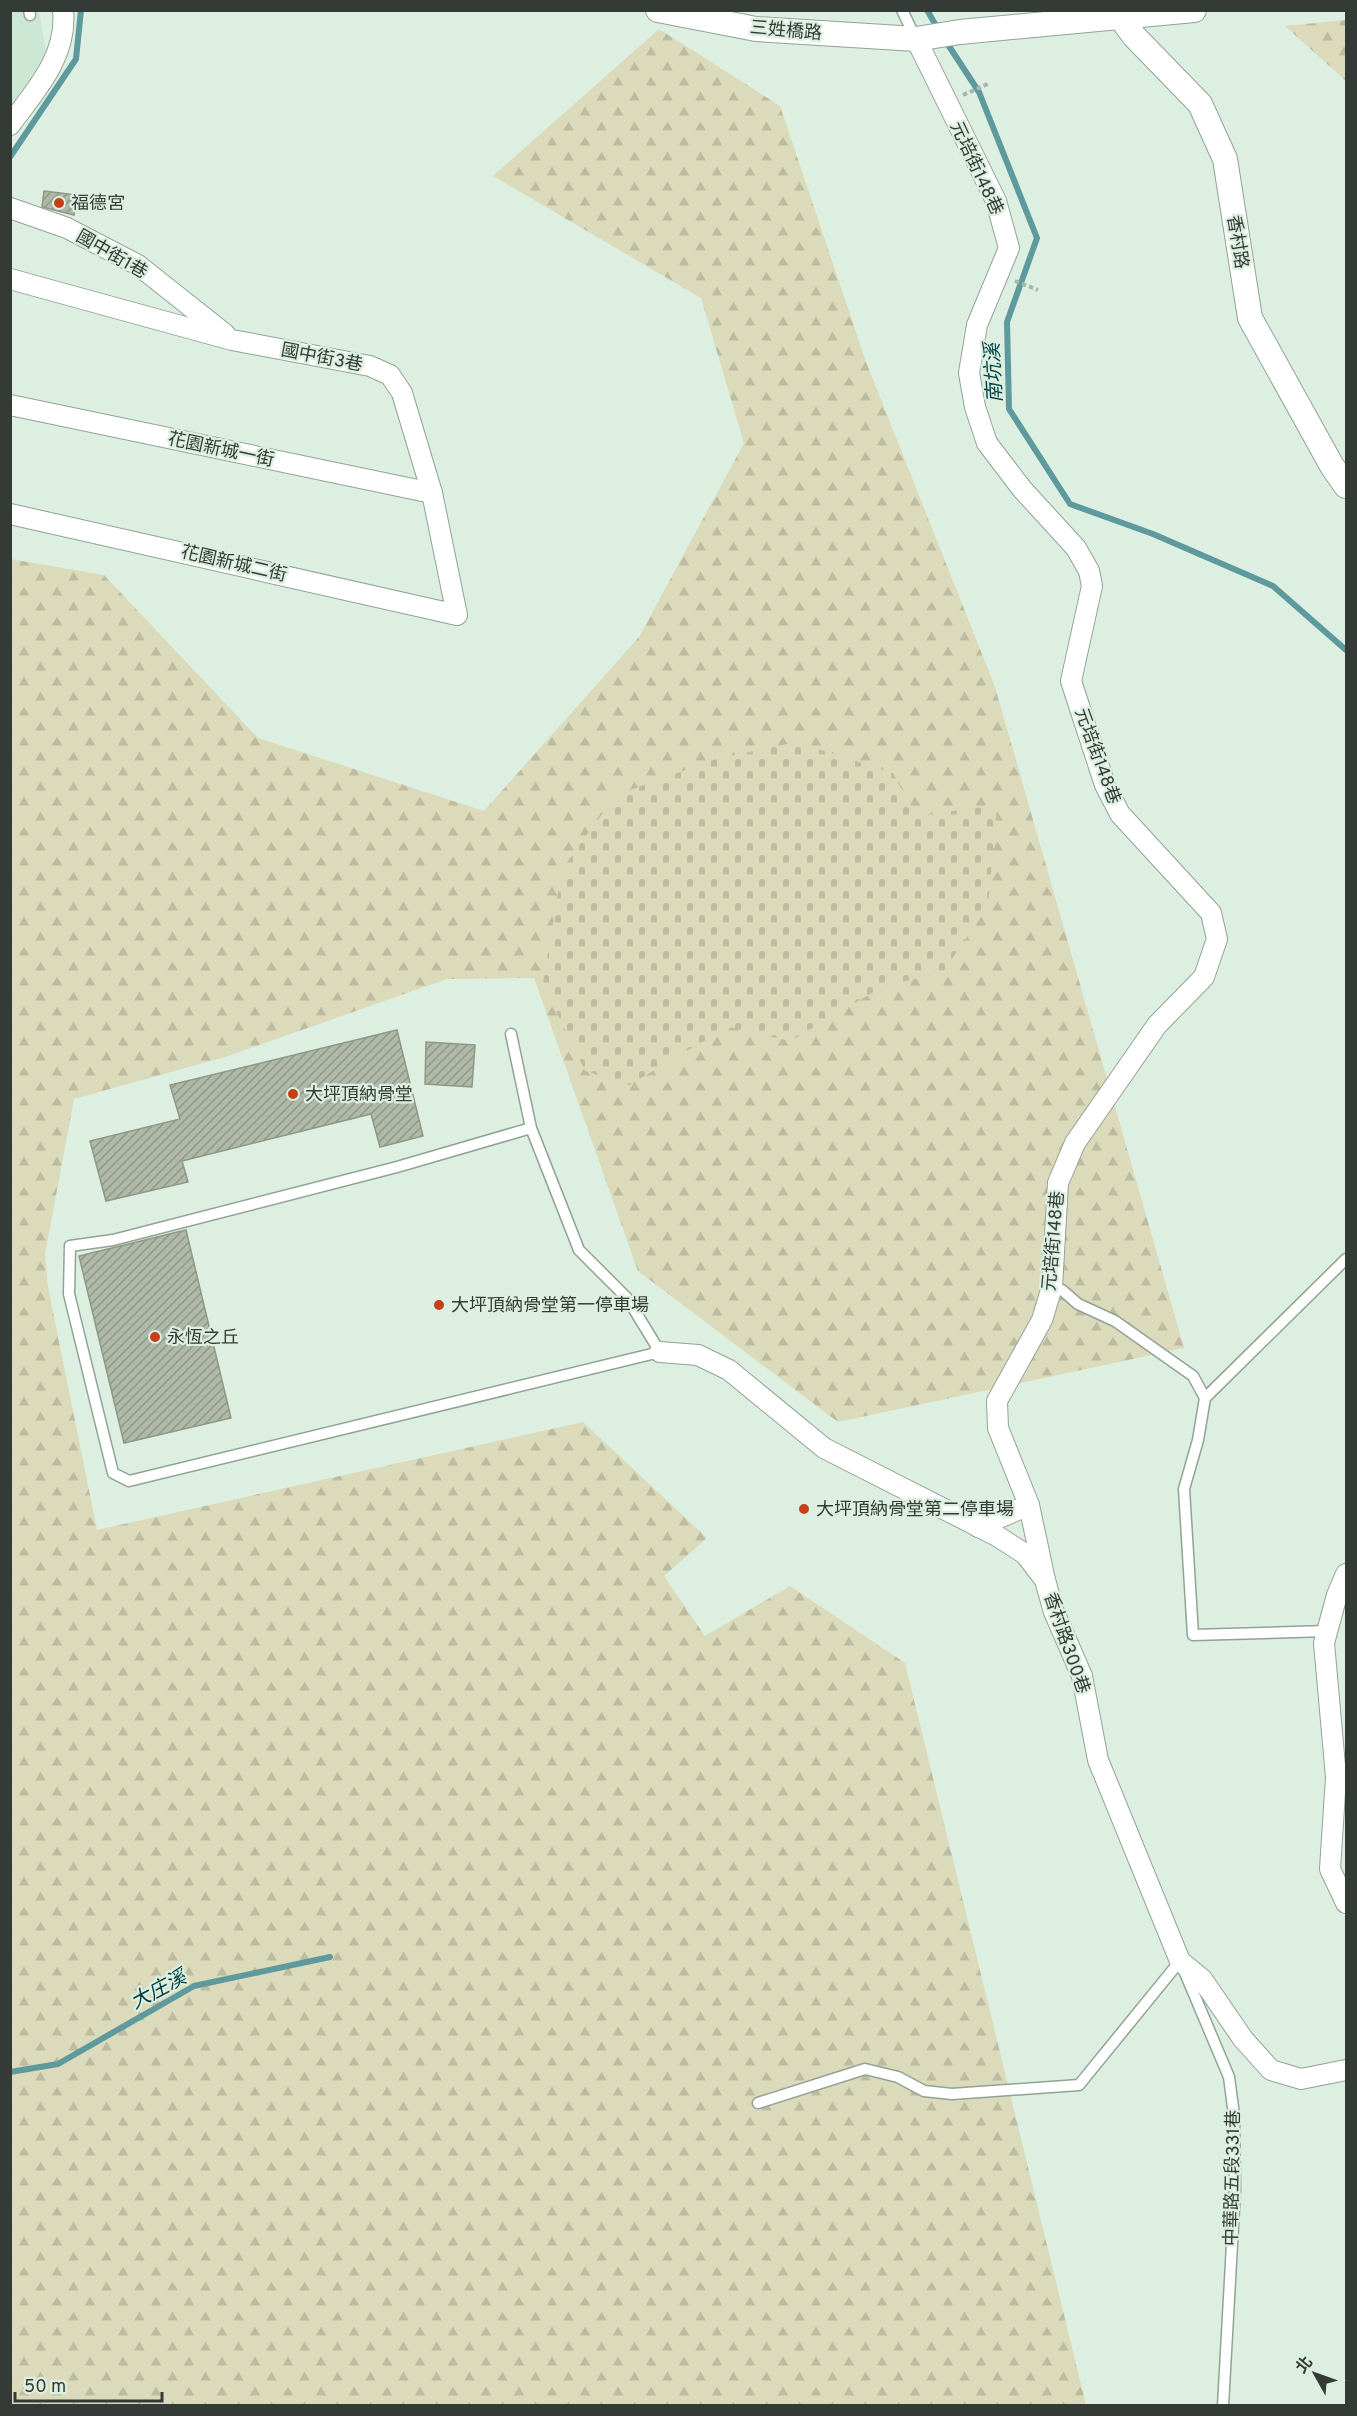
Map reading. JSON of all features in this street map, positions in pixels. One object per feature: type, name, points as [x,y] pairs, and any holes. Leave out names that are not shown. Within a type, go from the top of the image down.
[{"type":"street","points":[[10,125],[55,63],[65,25],[63,10]]},
{"type":"street","name":"三姓橋路","points":[[658,10],[756,29],[916,39],[1118,14]]},
{"type":"street","points":[[1118,14],[1194,10]]},
{"type":"street","name":"香村路","points":[[1118,14],[1134,36],[1200,104],[1225,159],[1250,318],[1332,466],[1347,486]]},
{"type":"street","name":"元培街148巷","points":[[916,39],[996,201],[1009,248],[977,325],[969,373],[975,407],[987,443],[1022,489],[1076,548],[1089,571],[1092,586],[1071,681],[1105,785],[1120,814],[1211,913],[1218,939],[1204,977],[1156,1025],[1075,1143],[1058,1183],[1052,1287],[1042,1320],[996,1401],[998,1428],[1029,1505],[1045,1580]]},
{"type":"street","name":"國中街1巷","points":[[10,208],[67,228],[138,265],[232,340]]},
{"type":"street","name":"國中街3巷","points":[[10,279],[232,340],[370,366],[390,375],[402,393],[432,493],[457,615]]},
{"type":"street","name":"花園新城一街","points":[[10,405],[432,493]]},
{"type":"street","name":"花園新城二街","points":[[10,514],[457,615]]},
{"type":"street","name":"香村路300巷","points":[[660,1352],[698,1355],[729,1370],[824,1448],[978,1527],[1025,1554],[1045,1580],[1054,1611],[1082,1676],[1098,1760],[1180,1960],[1202,1978],[1243,2038],[1271,2070],[1301,2079],[1347,2070]]},
{"type":"street","points":[[978,1527],[1029,1505]]},
{"type":"street","points":[[1347,1574],[1337,1595],[1324,1643],[1341,1782],[1330,1869],[1347,1903]]},
{"type":"lane","name":"元培街148巷","points":[[902,10],[916,39]]},
{"type":"lane","points":[[511,1034],[531,1128],[579,1250],[627,1298],[660,1352],[129,1481],[113,1473],[69,1294],[70,1246],[113,1240],[531,1128]]},
{"type":"lane","points":[[1327,1631],[1193,1635],[1184,1489],[1198,1440],[1205,1398],[1347,1260]]},
{"type":"lane","points":[[1052,1287],[1062,1290],[1078,1304],[1115,1322],[1193,1376],[1205,1398]]},
{"type":"lane","points":[[758,2103],[866,2069],[898,2077],[924,2091],[952,2094],[1079,2085],[1180,1960]]},
{"type":"lane","name":"中華路五段331巷","points":[[1180,1960],[1229,2077],[1234,2115],[1235,2190],[1222,2406]]},
{"type":"path","points":[[961,96],[990,83]]},
{"type":"path","points":[[1009,279],[1038,290]]},
{"type":"shaded area","points":[[11,11],[39,11],[47,58],[11,109]]},
{"type":"green space","points":[[1346,20],[1346,81],[1285,26]]},
{"type":"green space","points":[[659,29],[780,106],[866,362],[995,687],[1184,1348],[838,1422],[638,1271],[534,978],[447,979],[225,1057],[74,1099],[45,1254],[48,1287],[97,1530],[583,1422],[707,1538],[664,1576],[705,1636],[790,1586],[905,1663],[1086,2405],[11,2405],[10,559],[104,575],[258,738],[484,811],[639,637],[744,443],[701,298],[493,176]]},
{"type":"green space","points":[[796,742],[893,773],[916,816],[997,805],[988,906],[943,972],[884,986],[790,1041],[728,1027],[629,1085],[585,1071],[543,984],[562,869],[616,795],[716,759]]},
{"type":"building","name":"福德宮","points":[[44,191],[76,195],[74,215],[42,207]]},
{"type":"building","name":"大坪頂納骨堂","points":[[397,1030],[423,1136],[380,1147],[371,1114],[182,1161],[188,1182],[106,1201],[90,1141],[180,1119],[170,1085]]},
{"type":"building","points":[[426,1042],[475,1045],[472,1087],[425,1084]]},
{"type":"building","name":"永恆之丘","points":[[186,1230],[231,1418],[124,1443],[79,1256]]},
{"type":"waterway","points":[[10,157],[76,59],[81,10]]},
{"type":"waterway","name":"南坑溪","points":[[927,10],[938,29]]},
{"type":"waterway","name":"南坑溪","points":[[945,40],[979,92],[1037,238],[1007,322],[1009,409],[1070,504],[1153,534],[1273,586],[1346,650]]},
{"type":"waterway","name":"大庄溪","points":[[10,2072],[58,2064],[194,1986],[330,1957]]},
{"type":"place","name":"福德宮","points":[[59,203]]},
{"type":"place","name":"大坪頂納骨堂","points":[[293,1094]]},
{"type":"place","name":"大坪頂納骨堂第一停車場","points":[[439,1305]]},
{"type":"place","name":"永恆之丘","points":[[155,1337]]},
{"type":"place","name":"大坪頂納骨堂第二停車場","points":[[804,1509]]}]
